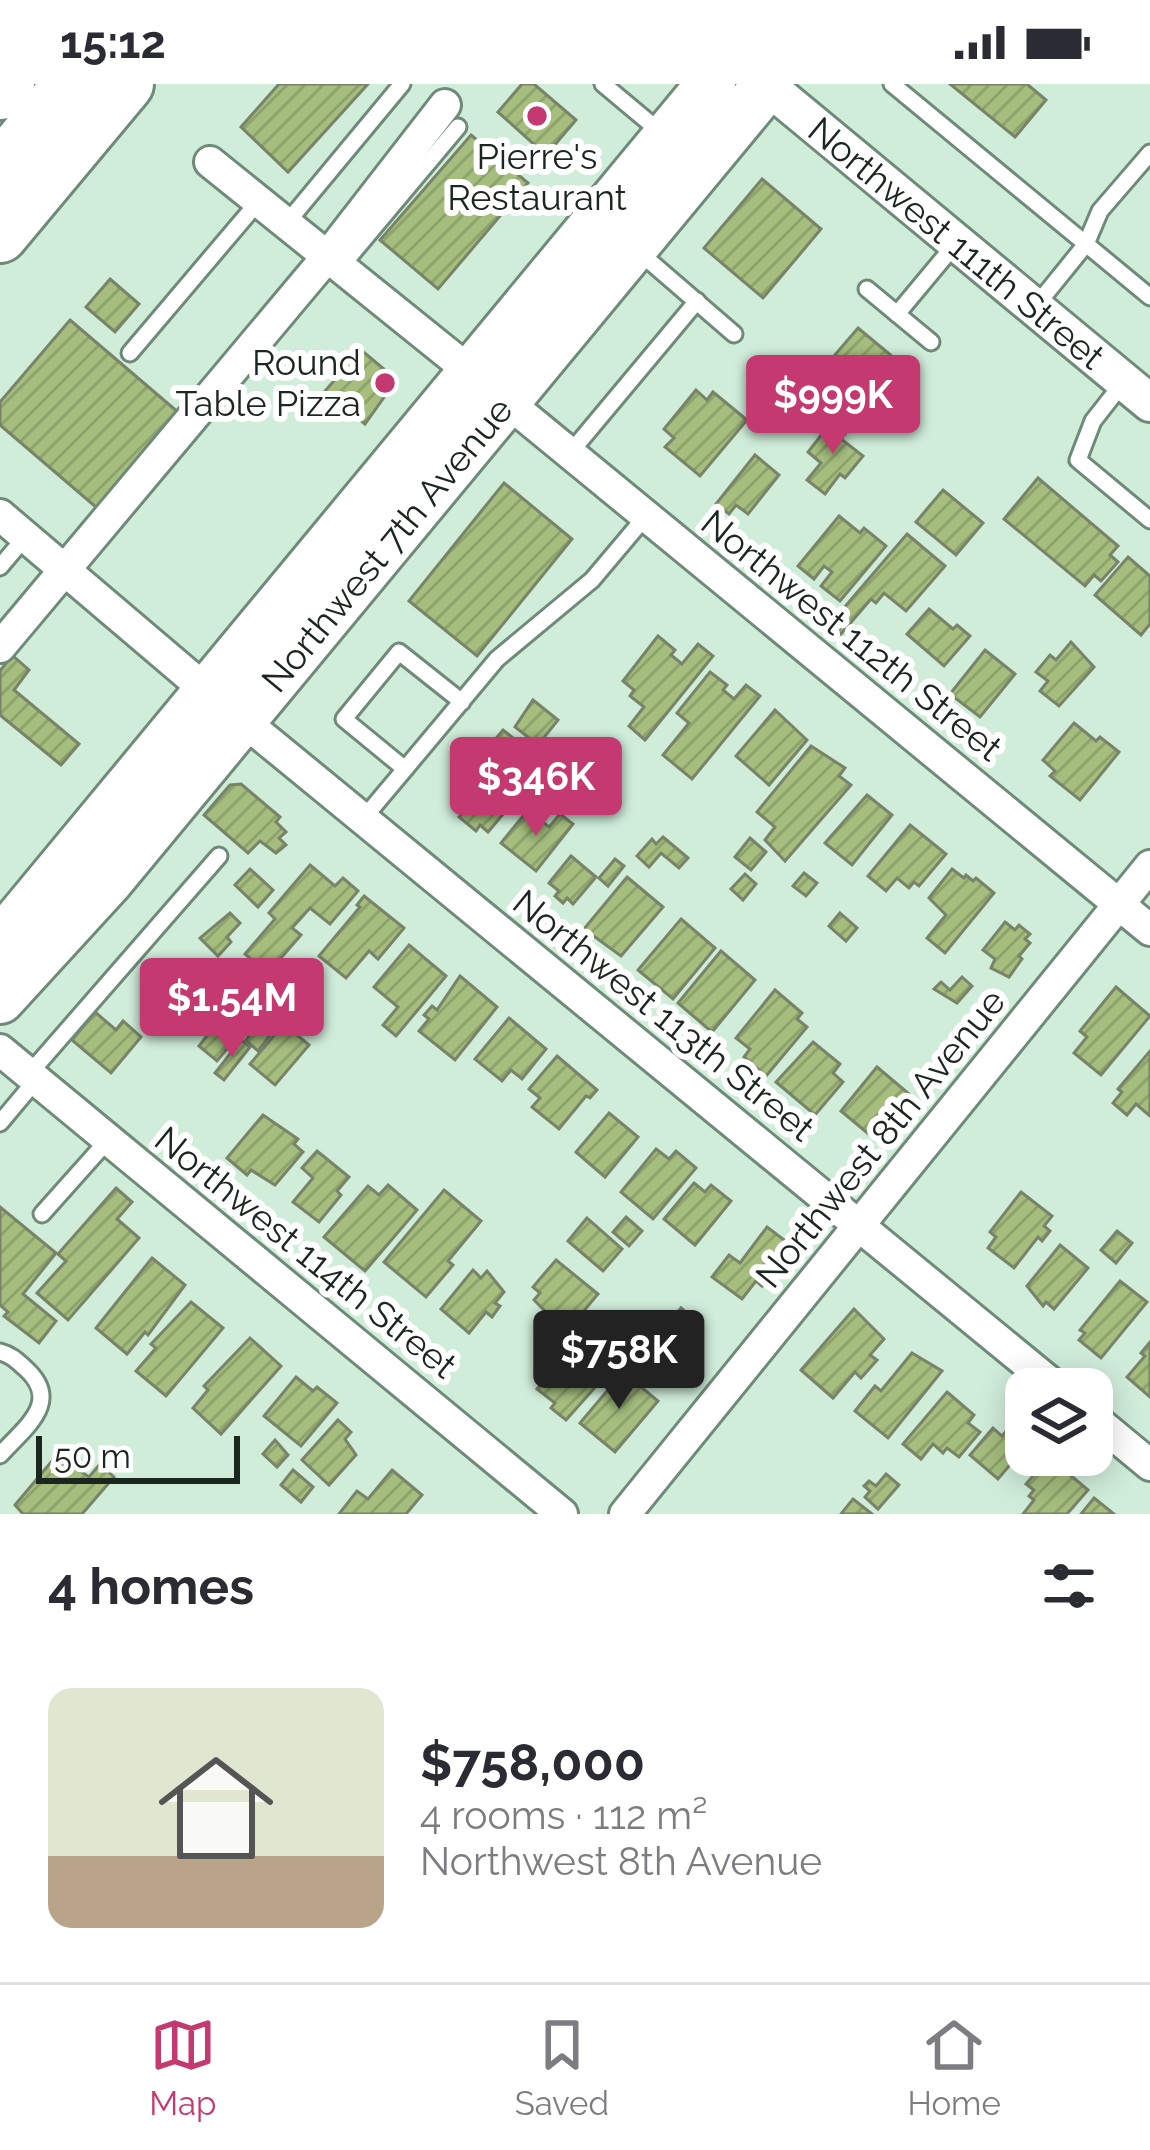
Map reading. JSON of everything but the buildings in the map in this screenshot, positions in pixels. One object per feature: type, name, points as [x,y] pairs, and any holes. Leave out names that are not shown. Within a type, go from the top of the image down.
[{"type":"highway","points":[[0,92],[7,84]]},
{"type":"highway","points":[[0,170],[71,84]]},
{"type":"highway","points":[[0,235],[126,84]]},
{"type":"main road","name":"Northwest 7th Avenue","points":[[0,943],[224,705],[382,548],[404,490],[460,425],[667,137],[711,84]]},
{"type":"main road","name":"Northwest 7th Avenue","points":[[0,999],[109,880],[224,705],[488,386],[633,246],[766,84]]},
{"type":"street","name":"Northwest 111th Street","points":[[766,84],[1137,392]]},
{"type":"street","points":[[0,647],[333,263],[452,116]]},
{"type":"street","name":"Northwest 112th Street","points":[[210,162],[1150,930]]},
{"type":"street","name":"Northwest 113th Street","points":[[0,515],[224,705],[1032,1368]]},
{"type":"street","name":"Northwest 8th Avenue","points":[[626,1514],[1150,866]]},
{"type":"street","name":"Northwest 114th Street","points":[[0,1051],[562,1514]]},
{"type":"street","points":[[1113,1434],[1150,1465]]},
{"type":"lane","points":[[286,225],[402,84]]},
{"type":"lane","points":[[603,84],[667,137]]},
{"type":"lane","points":[[892,84],[1150,297]]},
{"type":"lane","points":[[1036,307],[1086,244],[1100,211],[1150,153]]},
{"type":"lane","points":[[130,353],[257,202]]},
{"type":"lane","points":[[897,314],[957,242]]},
{"type":"lane","points":[[633,246],[734,334]]},
{"type":"lane","points":[[867,289],[931,342]]},
{"type":"lane","points":[[570,454],[698,301]]},
{"type":"lane","points":[[1137,392],[1093,421],[1078,460],[1150,520]]},
{"type":"lane","points":[[363,819],[497,659],[592,580],[646,516]]},
{"type":"lane","points":[[0,567],[27,536]]},
{"type":"lane","points":[[404,770],[344,719],[399,652],[462,702]]},
{"type":"lane","points":[[0,1123],[32,1077],[219,856]]},
{"type":"lane","points":[[42,1214],[108,1140]]},
{"type":"lane","points":[[0,1352],[11,1355],[32,1374],[42,1393],[41,1408],[0,1455]]},
{"type":"place","name":"Pierre's Restaurant","points":[[537,116]]},
{"type":"place","name":"Round Table Pizza","points":[[385,383]]}]
